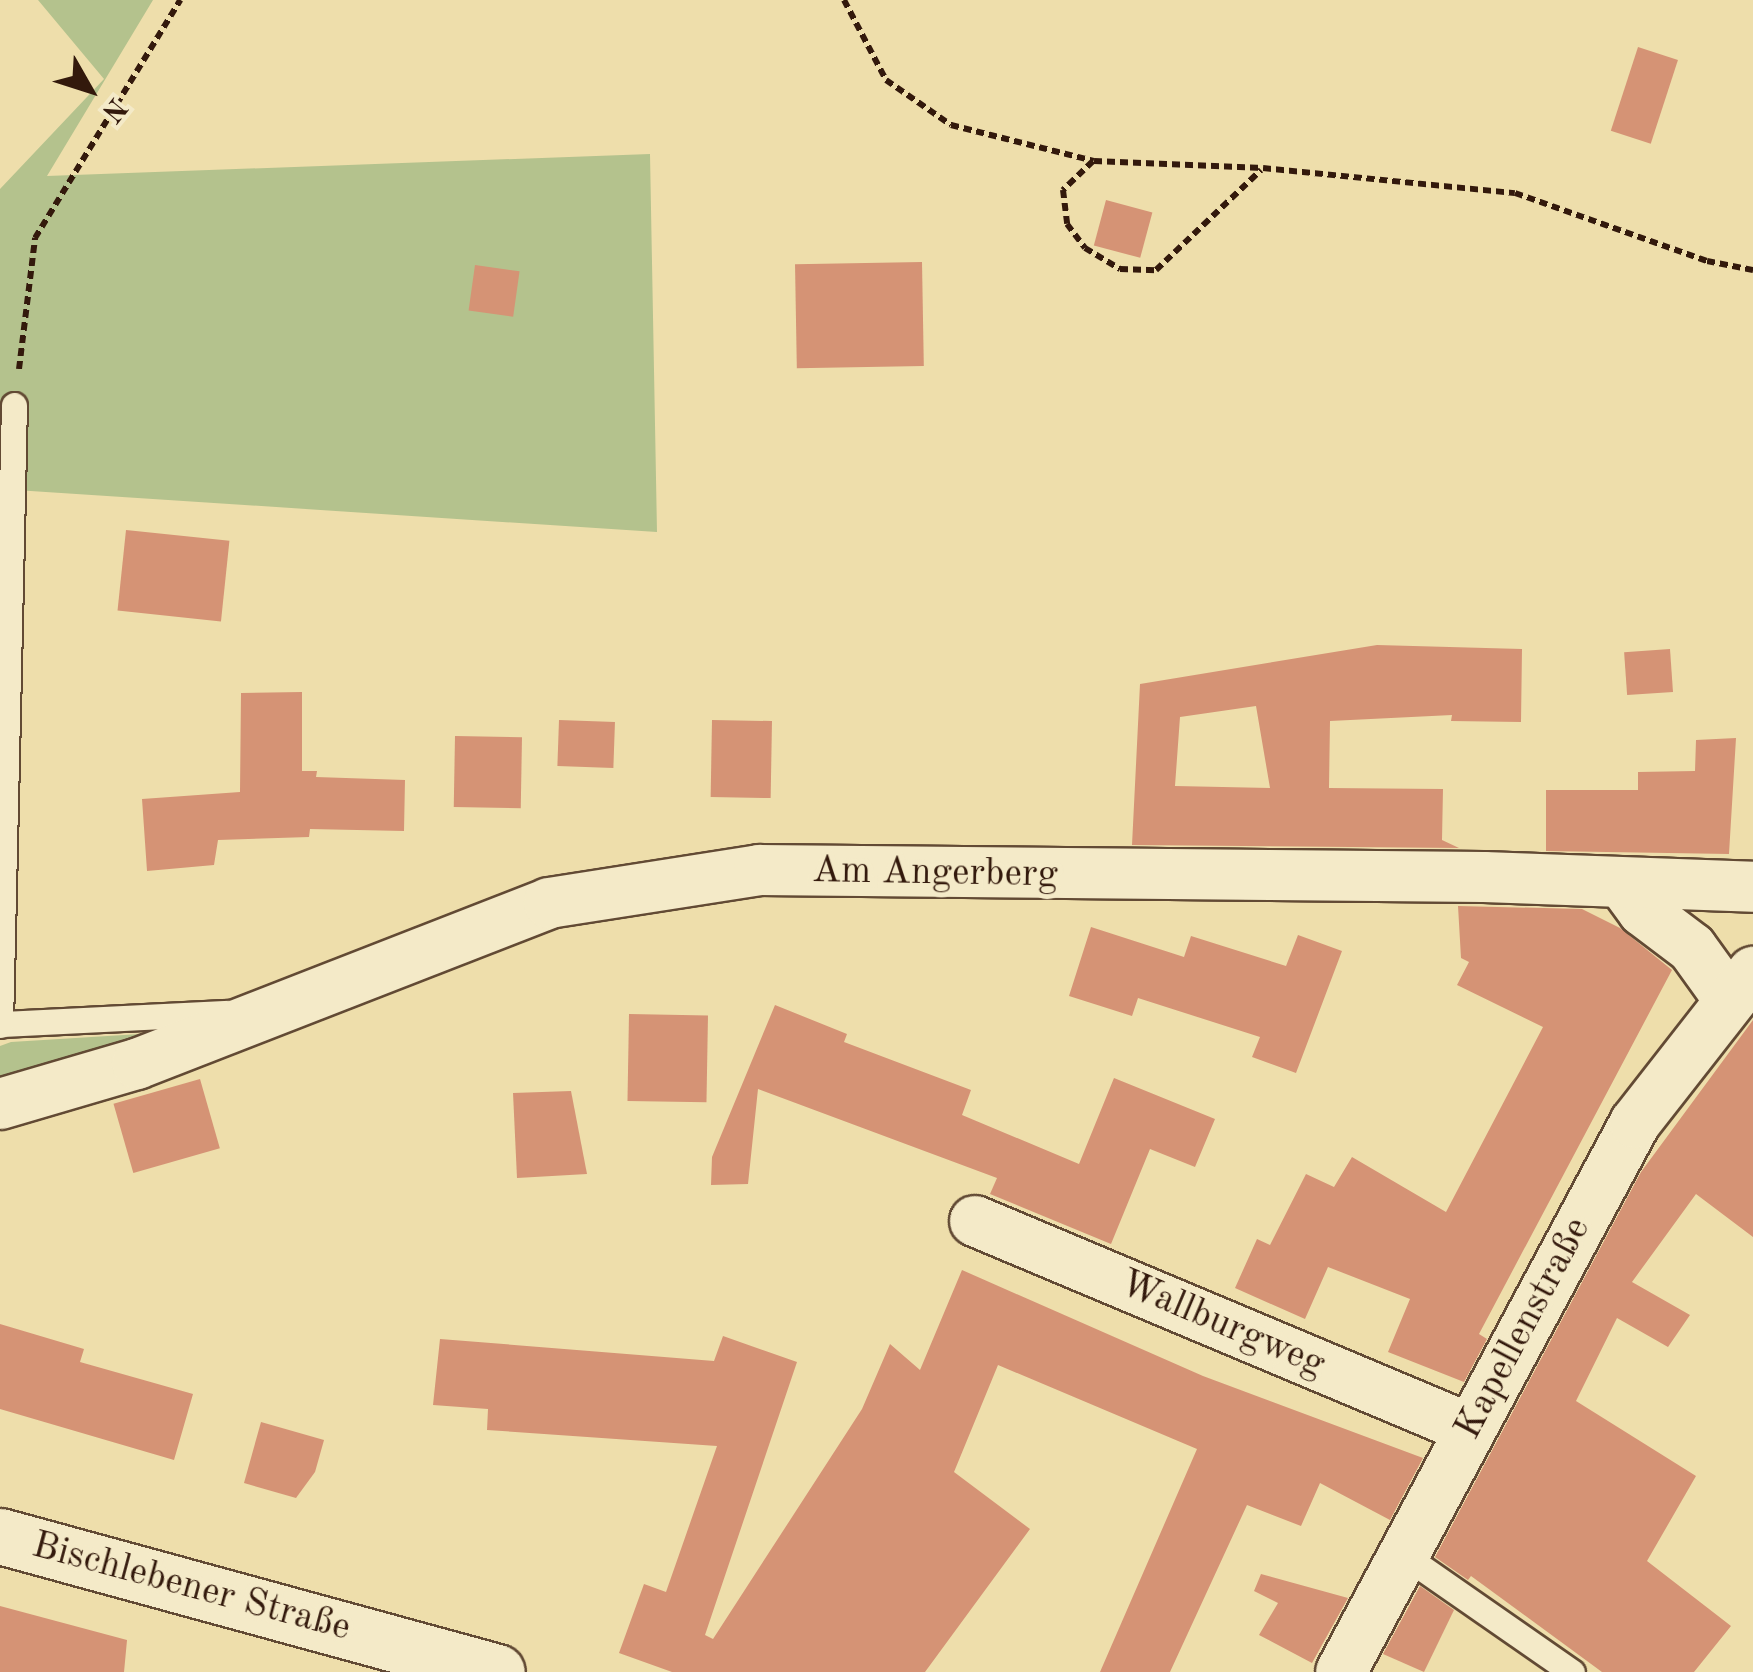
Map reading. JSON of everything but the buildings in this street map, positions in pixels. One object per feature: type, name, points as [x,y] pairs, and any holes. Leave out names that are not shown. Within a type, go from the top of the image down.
[{"type":"street","name":"Am Angerberg","points":[[0,1104],[137,1064],[549,902],[759,870],[1484,877],[1753,887]]},
{"type":"street","name":"Kapellenstraße","points":[[1341,1672],[1636,1123],[1741,985],[1643,911],[1624,885]]},
{"type":"street","name":"Wallburgweg","points":[[975,1220],[1470,1429]]},
{"type":"street","name":"Bischlebener Straße","points":[[0,1536],[497,1672]]},
{"type":"lane","name":"Am Angerberg","points":[[14,406],[1,1024],[267,1011]]},
{"type":"lane","points":[[1402,1554],[1572,1672]]},
{"type":"path","points":[[14,406],[35,238],[180,0]]},
{"type":"path","points":[[844,0],[886,80],[952,125],[1094,160],[1264,168],[1515,193],[1707,261],[1753,270]]},
{"type":"path","points":[[1094,160],[1063,190],[1068,224],[1085,248],[1120,269],[1156,270],[1264,168]]},
{"type":"green space","points":[[38,0],[153,0],[47,176],[650,154],[657,532],[0,489],[0,189],[104,79]]},
{"type":"green space","points":[[156,1033],[0,1081],[0,1046],[11,1042]]}]
